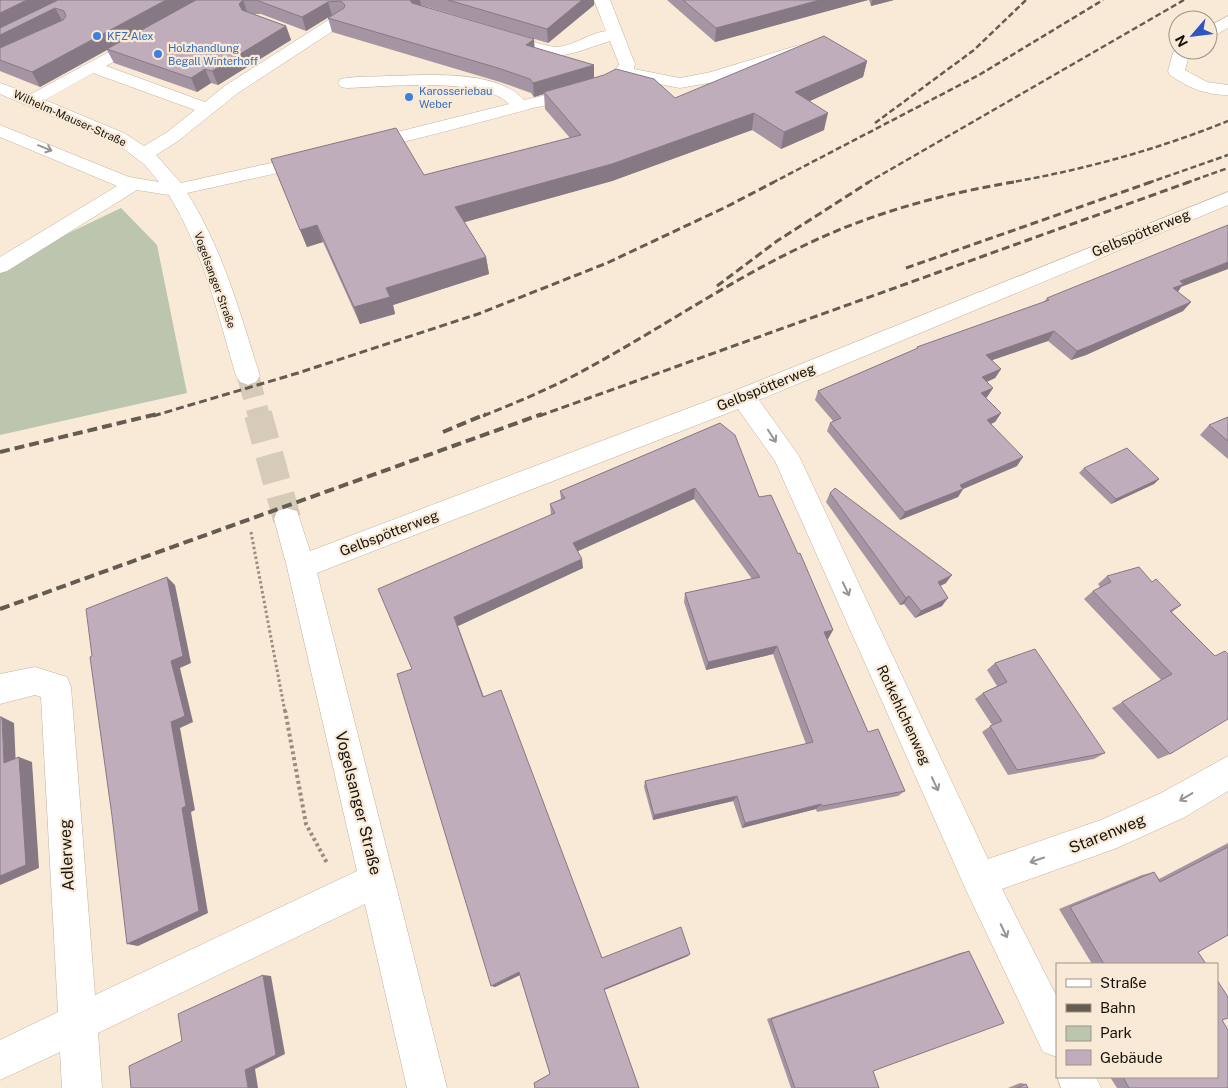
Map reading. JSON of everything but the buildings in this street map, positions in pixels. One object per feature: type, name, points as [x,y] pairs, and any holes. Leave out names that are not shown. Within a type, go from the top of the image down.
[{"type":"street","points":[[348,150],[522,107],[581,91],[614,79],[624,72],[628,64],[602,0]]},
{"type":"street","points":[[144,154],[172,137],[232,89],[338,20]]},
{"type":"street","points":[[32,101],[160,29]]},
{"type":"street","points":[[483,31],[555,52],[571,49],[600,37],[617,36]]},
{"type":"street","points":[[290,32],[308,39]]},
{"type":"street","points":[[624,72],[680,83],[714,77],[814,46]]},
{"type":"street","points":[[1179,60],[1176,71],[1193,84],[1214,91],[1228,90]]},
{"type":"street","points":[[92,67],[208,109]]},
{"type":"street","points":[[347,83],[479,83],[509,94],[522,107]]},
{"type":"street","name":"Wilhelm-Mauser-Straße","points":[[0,88],[126,141],[154,162],[175,190]]},
{"type":"street","points":[[0,130],[126,182],[175,190],[330,155]]},
{"type":"street","points":[[0,266],[135,183]]},
{"type":"street","name":"Vogelsanger Straße","points":[[175,190],[193,220],[208,254],[248,376]]},
{"type":"street","name":"Gelbspötterweg","points":[[301,567],[742,397],[1228,198]]},
{"type":"street","name":"Rotkehlchenweg","points":[[742,397],[786,456],[979,880],[1056,1036]]},
{"type":"street","name":"Vogelsanger Straße","points":[[287,519],[301,567],[427,1088]]},
{"type":"street","name":"Adlerweg","points":[[0,690],[35,681],[56,687],[82,1088]]},
{"type":"street","name":"Starenweg","points":[[979,880],[1105,836],[1173,806],[1228,772]]},
{"type":"street","points":[[0,1060],[377,880]]},
{"type":"path","points":[[251,532],[306,824],[344,895]]},
{"type":"green space","points":[[121,208],[157,245],[187,393],[0,435],[0,266]]},
{"type":"tunnel","points":[[248,376],[259,416]]},
{"type":"tunnel","points":[[258,414],[287,519]]},
{"type":"railway","points":[[875,123],[974,50],[1026,0]]},
{"type":"railway","points":[[772,183],[979,75],[1103,0]]},
{"type":"railway","points":[[867,183],[1184,0]]},
{"type":"railway","points":[[1007,183],[1119,158],[1174,141],[1228,121]]},
{"type":"railway","points":[[1148,183],[1228,155]]},
{"type":"railway","points":[[1186,183],[1228,168]]},
{"type":"railway","points":[[153,416],[298,373],[478,314],[607,263],[726,207],[774,182]]},
{"type":"railway","points":[[717,286],[777,241],[869,182]]},
{"type":"railway","points":[[483,416],[577,374],[747,275],[826,235],[879,215],[932,199],[1014,182]]},
{"type":"railway","points":[[906,268],[1151,182]]},
{"type":"railway","points":[[539,416],[1189,182]]},
{"type":"railway","points":[[0,452],[157,414]]},
{"type":"railway","points":[[443,432],[486,414]]},
{"type":"railway","points":[[0,609],[542,414]]},
{"type":"place","name":"KFZ Alex","points":[[97,36]]},
{"type":"place","name":"Holzhandlung Begall Winterhoff","points":[[158,54]]},
{"type":"place","name":"Karosseriebau Weber","points":[[409,97]]}]
